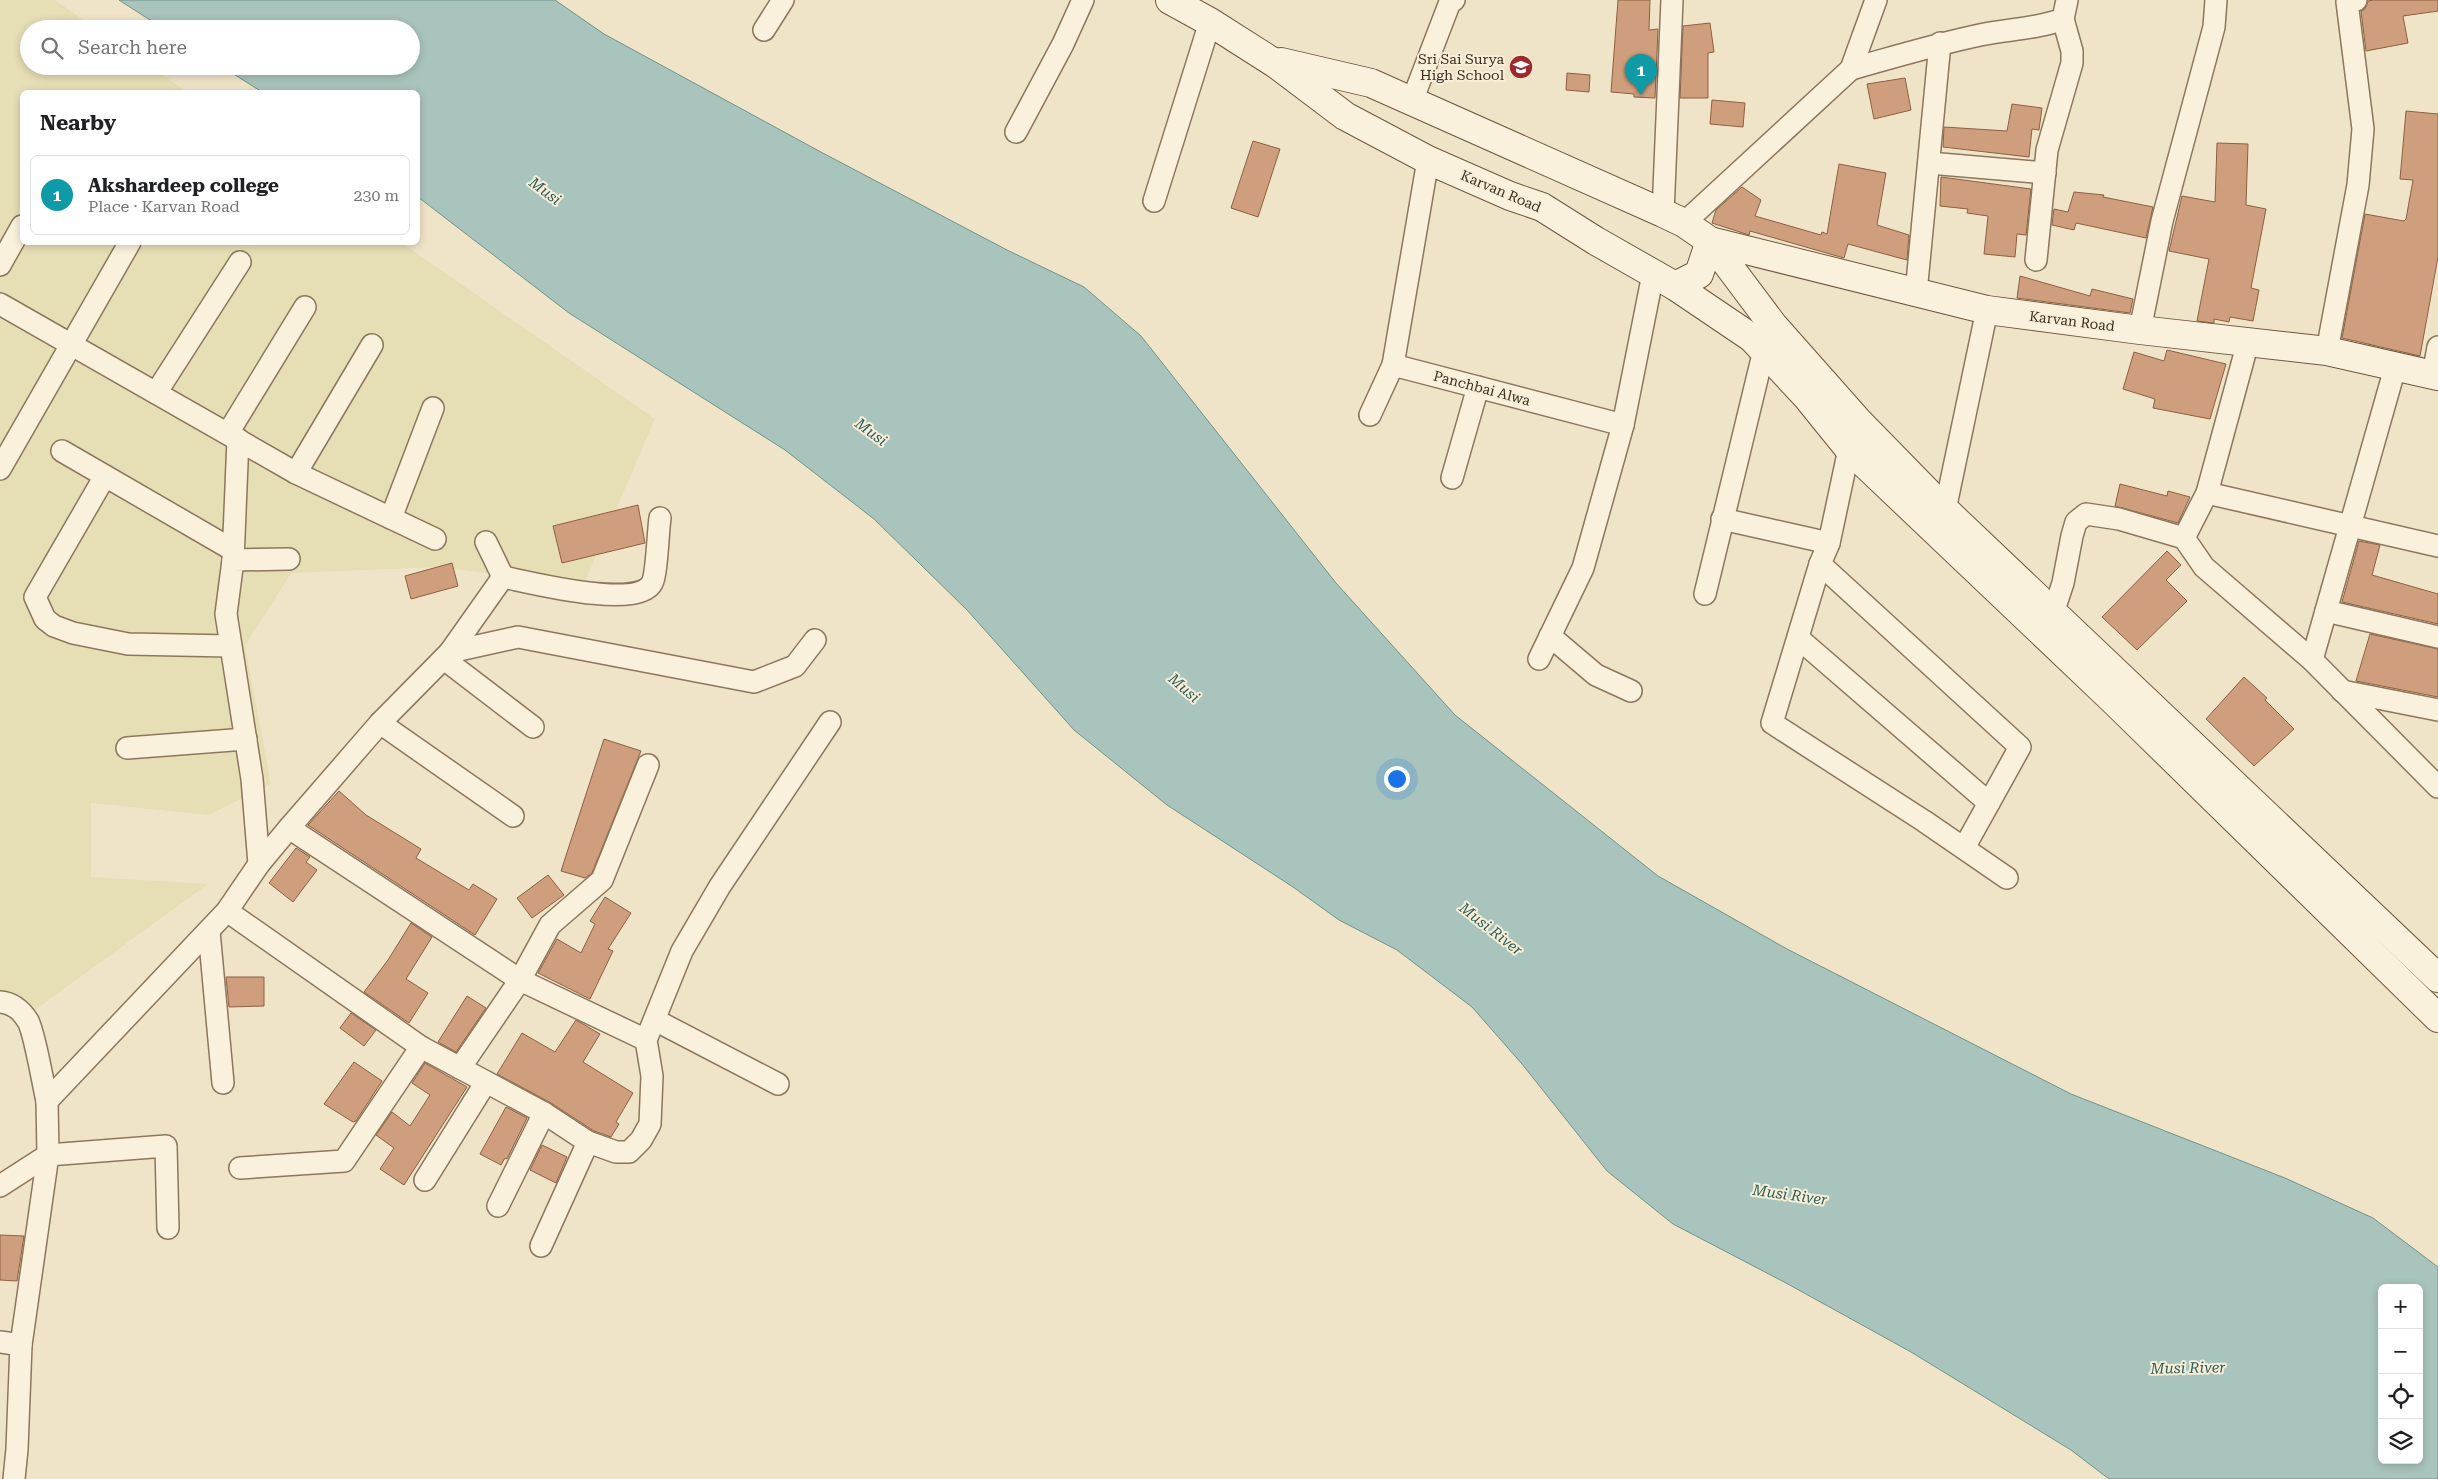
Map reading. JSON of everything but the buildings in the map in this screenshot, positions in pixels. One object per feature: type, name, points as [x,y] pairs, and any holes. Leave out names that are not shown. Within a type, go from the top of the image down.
[{"type":"street","points":[[764,30],[783,0]]},
{"type":"street","points":[[1016,132],[1063,44],[1083,0]]},
{"type":"street","name":"Karvan Road","points":[[1170,0],[1210,22],[1276,64],[1345,116],[1428,160],[1510,196],[1542,207],[1664,280],[1752,338],[1807,397],[1849,449],[2114,702],[2438,1018]]},
{"type":"street","points":[[1672,0],[1674,218]]},
{"type":"street","points":[[1851,69],[1876,0]]},
{"type":"street","points":[[2140,330],[2162,221],[2214,27],[2216,0]]},
{"type":"street","points":[[1412,101],[1451,1]]},
{"type":"street","points":[[2327,351],[2358,185],[2363,129],[2349,1]]},
{"type":"street","points":[[1674,218],[1851,69],[1940,43],[2013,28],[2045,26],[2065,10],[2072,62],[2047,150],[2036,260]]},
{"type":"street","points":[[1154,201],[1210,22]]},
{"type":"street","points":[[1916,293],[1940,43]]},
{"type":"street","name":"Karvan Road","points":[[1276,64],[1280,62],[1371,83],[1674,218],[1710,241],[1987,310],[2140,330],[2327,351],[2436,376]]},
{"type":"street","points":[[1370,415],[1393,365],[1428,160]]},
{"type":"street","points":[[1928,163],[2045,173]]},
{"type":"street","points":[[0,265],[20,230]]},
{"type":"street","points":[[1539,659],[1582,568],[1664,280],[1698,274],[1710,241]]},
{"type":"street","points":[[1710,241],[1773,325],[1858,421],[1945,510],[2438,978]]},
{"type":"street","points":[[0,469],[69,345],[128,245]]},
{"type":"street","points":[[156,393],[240,262]]},
{"type":"street","points":[[0,304],[296,473],[435,539]]},
{"type":"street","points":[[259,864],[252,779],[226,614],[233,555],[233,436],[305,307]]},
{"type":"street","points":[[1945,510],[1987,310]]},
{"type":"street","points":[[2184,538],[2207,493],[2248,342]]},
{"type":"street","points":[[296,473],[372,345]]},
{"type":"street","points":[[2436,376],[2438,347]]},
{"type":"street","points":[[1705,594],[1764,350]]},
{"type":"street","name":"Panchbai Alwa","points":[[1393,365],[1623,425]]},
{"type":"street","points":[[2312,660],[2395,368]]},
{"type":"street","points":[[1452,478],[1478,387]]},
{"type":"street","points":[[391,518],[433,408]]},
{"type":"street","points":[[1849,449],[1829,543],[1820,564],[1772,723],[2007,878]]},
{"type":"street","points":[[62,451],[233,555],[289,559]]},
{"type":"street","points":[[105,476],[35,597],[45,619],[54,626],[73,633],[128,644],[230,646]]},
{"type":"street","points":[[2207,493],[2438,546]]},
{"type":"street","points":[[2053,613],[2063,583],[2076,522],[2086,514],[2119,519],[2184,538],[2204,567],[2312,660],[2438,787]]},
{"type":"street","points":[[503,577],[570,591],[626,594],[644,592],[652,583],[660,518]]},
{"type":"street","points":[[1722,519],[1829,543]]},
{"type":"street","points":[[486,542],[503,577]]},
{"type":"street","points":[[1820,564],[2020,747],[1964,848]]},
{"type":"street","points":[[47,1101],[228,911],[259,864],[289,828],[380,723],[447,656],[503,577]]},
{"type":"street","points":[[2326,611],[2438,637]]},
{"type":"street","points":[[1550,636],[1596,675],[1632,691]]},
{"type":"street","points":[[447,656],[518,637],[754,682],[795,666],[815,640]]},
{"type":"street","points":[[1798,638],[1989,802]]},
{"type":"street","points":[[447,656],[532,727]]},
{"type":"street","points":[[2342,691],[2438,710]]},
{"type":"street","points":[[228,911],[421,1047],[544,1113],[588,1142],[616,1152],[629,1152],[641,1140],[650,1124],[652,1076],[646,1040],[682,952],[720,886],[830,722]]},
{"type":"street","points":[[380,723],[513,816]]},
{"type":"street","points":[[127,748],[246,739]]},
{"type":"street","points":[[460,1068],[520,980],[550,925],[602,880],[648,765]]},
{"type":"street","points":[[289,828],[520,980],[646,1040]]},
{"type":"street","points":[[209,931],[223,1083]]},
{"type":"street","points":[[0,1002],[8,1003],[17,1008],[29,1022],[47,1101],[48,1155],[21,1345],[9,1449],[14,1479]]},
{"type":"street","points":[[655,1020],[778,1084]]},
{"type":"street","points":[[240,1168],[344,1161],[421,1047]]},
{"type":"street","points":[[425,1180],[486,1082]]},
{"type":"street","points":[[498,1206],[544,1113]]},
{"type":"street","points":[[541,1246],[588,1142]]},
{"type":"street","points":[[0,1186],[48,1155],[166,1146],[168,1228]]},
{"type":"street","points":[[0,1342],[21,1345]]},
{"type":"shaded area","points":[[0,0],[55,0],[83,20],[20,20],[20,75],[163,75],[184,90],[20,90],[20,245],[405,245],[655,419],[583,586],[440,567],[291,573],[245,646],[271,784],[209,815],[91,803],[91,877],[208,884],[35,1010],[0,1006]]},
{"type":"water","points":[[119,0],[555,0],[604,34],[819,151],[1007,250],[1084,287],[1141,336],[1336,583],[1455,715],[1658,876],[1787,949],[2071,1094],[2285,1178],[2373,1218],[2438,1267],[2438,1479],[2109,1479],[2071,1450],[1911,1352],[1786,1283],[1673,1224],[1607,1171],[1522,1064],[1472,1007],[1397,950],[1339,920],[1293,887],[1167,805],[1074,730],[967,610],[874,519],[785,450],[569,313],[420,199],[420,90],[259,90],[235,75],[420,75],[420,20],[150,20]]},
{"type":"place","name":"Sri Sai Surya High School","points":[[1521,67]]},
{"type":"place","name":"Akshardeep college","points":[[1641,95]]},
{"type":"water label","name":"Musi","points":[[545,191]]},
{"type":"water label","name":"Musi","points":[[871,432]]},
{"type":"water label","name":"Musi","points":[[1184,688]]},
{"type":"water label","name":"Musi River","points":[[1491,929]]},
{"type":"water label","name":"Musi River","points":[[1790,1195]]},
{"type":"water label","name":"Musi River","points":[[2188,1368]]}]
